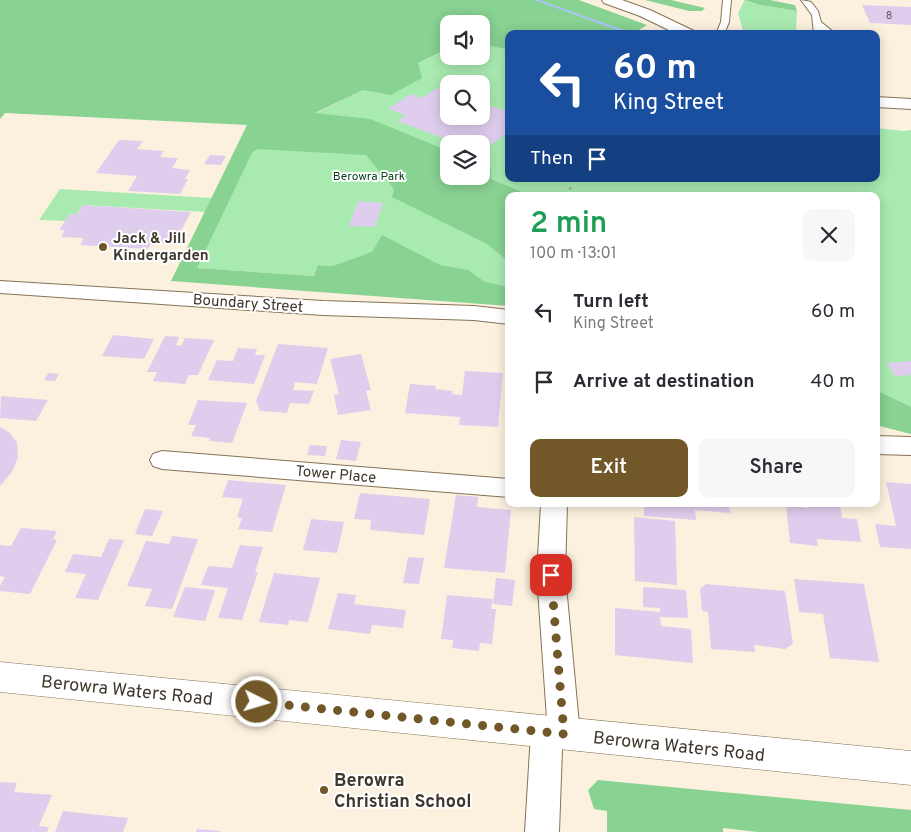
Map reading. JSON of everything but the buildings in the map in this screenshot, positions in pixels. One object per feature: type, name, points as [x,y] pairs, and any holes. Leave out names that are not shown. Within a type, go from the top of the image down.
[{"type":"main road","name":"Berowra Waters Road","points":[[0,677],[911,768]]},
{"type":"street","points":[[609,0],[679,30]]},
{"type":"street","points":[[880,102],[911,104]]},
{"type":"street","name":"Boundary Street","points":[[0,287],[323,308],[503,316]]},
{"type":"street","points":[[880,445],[911,446]]},
{"type":"street","name":"Tower Place","points":[[162,460],[505,488]]},
{"type":"street","points":[[542,832],[556,734],[551,575],[554,507]]},
{"type":"lane","points":[[723,30],[727,0]]},
{"type":"lane","points":[[805,0],[815,12],[819,24],[818,30]]},
{"type":"lane","points":[[819,24],[827,30]]},
{"type":"path","points":[[570,187],[571,192]]},
{"type":"green space","points":[[0,0],[579,0],[647,25],[639,30],[505,30],[505,49],[490,46],[490,15],[440,15],[440,52],[418,63],[422,78],[391,95],[363,90],[315,113],[370,119],[440,147],[440,185],[490,185],[490,169],[491,179],[522,192],[505,192],[505,259],[487,244],[392,197],[394,189],[366,155],[257,149],[252,153],[197,268],[314,276],[318,265],[333,266],[372,252],[382,235],[440,265],[468,270],[485,282],[505,286],[505,306],[171,281],[247,125],[5,113],[0,119]]},
{"type":"green space","points":[[645,0],[671,0],[705,8],[702,11],[689,11]]},
{"type":"green space","points":[[743,0],[770,0],[795,5],[797,11],[760,5]]},
{"type":"green space","points":[[744,1],[797,11],[796,30],[743,30],[738,13]]},
{"type":"green space","name":"Berowra Park","points":[[490,46],[505,49],[505,182],[880,182],[880,128],[911,130],[911,434],[880,426],[880,192],[505,192],[505,299],[375,269],[319,265],[314,276],[196,268],[252,152],[314,114],[440,52],[440,65],[490,65]]},
{"type":"green space","points":[[60,189],[212,198],[205,212],[83,205],[76,215],[70,214],[65,221],[39,220]]},
{"type":"green space","points":[[880,392],[911,407],[911,434],[880,426]]},
{"type":"green space","points":[[598,780],[911,810],[911,832],[758,832],[723,828],[723,832],[607,832],[607,811],[594,809],[588,790]]},
{"type":"waterway","points":[[536,0],[622,30]]},
{"type":"place","name":"Jack & Jill Kindergarden","points":[[103,247]]},
{"type":"place","name":"Berowra Christian School","points":[[324,790]]},
{"type":"route","points":[[257,702],[564,734],[551,575]]}]
